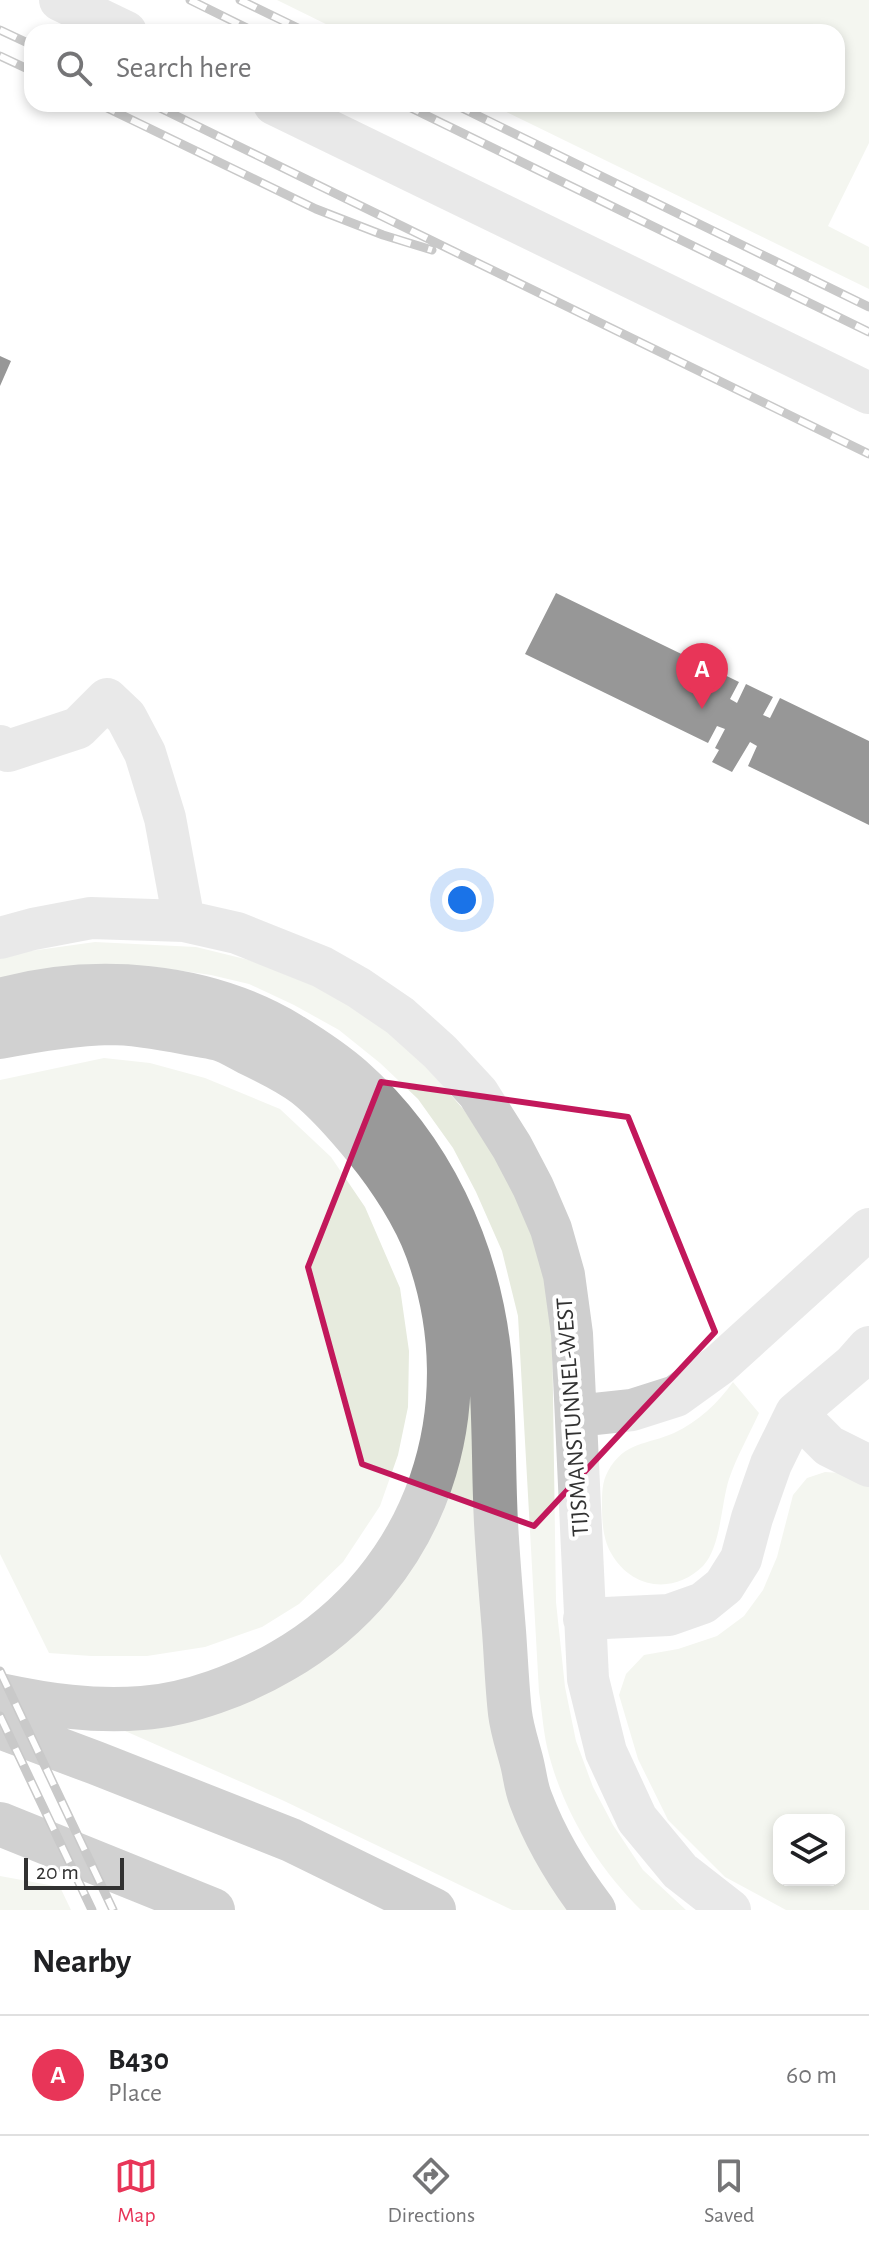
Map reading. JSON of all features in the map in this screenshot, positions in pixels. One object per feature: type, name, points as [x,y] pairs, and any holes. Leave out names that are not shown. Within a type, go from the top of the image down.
[{"type":"highway","points":[[0,1000],[59,989],[118,986],[168,990],[228,1005],[271,1023],[352,1078],[393,1120],[428,1169],[454,1216],[468,1254],[481,1299],[489,1348],[496,1524],[510,1716],[530,1799],[565,1872],[594,1910]]},
{"type":"highway","points":[[0,1037],[54,1027],[111,1023],[165,1028],[219,1039],[305,1085],[350,1129],[377,1162],[427,1248],[440,1291],[450,1374],[440,1456],[424,1502],[400,1550],[360,1600],[332,1627],[300,1651],[230,1687],[144,1708],[77,1709],[0,1695]]},
{"type":"highway","points":[[0,1727],[291,1840],[434,1910]]},
{"type":"highway","points":[[0,1824],[213,1910]]},
{"type":"highway","points":[[0,1855],[178,1910]]},
{"type":"street","points":[[60,0],[110,24]]},
{"type":"street","points":[[290,112],[869,393]]},
{"type":"street","points":[[0,746],[8,751],[78,728],[107,699],[126,717],[145,753],[165,818],[184,921]]},
{"type":"street","name":"TIJSMANSTUNNEL-WEST","points":[[0,938],[91,918],[184,921],[237,933],[322,967],[359,988],[400,1016],[440,1052],[478,1093],[533,1187],[551,1229],[564,1275],[572,1334],[588,1679],[606,1752],[637,1819],[680,1871],[730,1910]]},
{"type":"street","points":[[576,1416],[632,1410],[676,1396],[719,1365],[869,1229]]},
{"type":"street","points":[[584,1619],[669,1615],[703,1603],[724,1586],[741,1559],[771,1464],[796,1413],[864,1361]]},
{"type":"street","points":[[796,1413],[829,1446],[869,1466]]},
{"type":"highlighted area","points":[[381,1082],[628,1117],[715,1332],[534,1526],[362,1464],[308,1267]]},
{"type":"shaded area","points":[[277,0],[869,0],[869,143],[828,226],[869,247],[869,289],[506,112],[845,112],[845,24],[326,24]]},
{"type":"shaded area","points":[[95,942],[196,947],[296,976],[345,1001],[389,1031],[429,1070],[464,1110],[496,1159],[525,1213],[543,1273],[552,1327],[556,1602],[565,1687],[576,1741],[593,1787],[613,1825],[643,1870],[686,1910],[641,1910],[595,1855],[571,1814],[554,1770],[539,1692],[518,1316],[502,1251],[453,1148],[418,1099],[339,1030],[249,984],[148,966],[0,979],[0,959],[23,952]]},
{"type":"shaded area","points":[[134,1003],[230,1025],[287,1050],[339,1087],[386,1132],[412,1162],[432,1195],[454,1248],[472,1333],[480,1446],[483,1621],[496,1736],[509,1792],[528,1844],[571,1910],[512,1910],[282,1800],[116,1727],[125,1719],[144,1720],[187,1714],[238,1700],[288,1677],[331,1650],[396,1582],[425,1531],[449,1480],[466,1393],[467,1347],[457,1288],[447,1248],[429,1205],[400,1159],[366,1118],[327,1086],[285,1059],[237,1035],[153,1017],[102,1013],[51,1018],[0,1032],[0,1018],[17,1013]]},
{"type":"shaded area","points":[[104,1058],[150,1063],[205,1078],[280,1109],[331,1157],[365,1207],[400,1288],[409,1351],[408,1407],[398,1455],[380,1506],[343,1562],[299,1604],[262,1627],[205,1647],[147,1656],[49,1653],[0,1554],[0,1080]]},
{"type":"shaded area","points":[[733,1382],[759,1413],[729,1479],[714,1548],[703,1566],[679,1581],[654,1584],[641,1581],[620,1565],[606,1542],[602,1506],[606,1475],[615,1461],[629,1449],[674,1433],[699,1418]]},
{"type":"shaded area","points":[[825,1472],[841,1473],[869,1483],[869,1910],[786,1910],[725,1877],[668,1820],[638,1759],[619,1695],[626,1674],[644,1655],[678,1649],[717,1636],[744,1616],[763,1590],[777,1557],[793,1495],[807,1478]]},
{"type":"shaded area","points":[[0,1876],[60,1887],[71,1910],[0,1910]]},
{"type":"building","points":[[0,356],[11,361],[0,386]]},
{"type":"building","points":[[556,593],[739,682],[730,699],[737,703],[746,684],[773,697],[763,715],[770,718],[780,698],[869,741],[869,825],[748,766],[757,746],[750,742],[732,772],[712,762],[725,729],[717,726],[708,743],[525,654]]},
{"type":"railway","points":[[190,0],[239,24]]},
{"type":"railway","points":[[240,0],[290,24]]},
{"type":"railway","points":[[0,30],[24,41]]},
{"type":"railway","points":[[0,56],[24,67]]},
{"type":"railway","points":[[116,112],[316,209],[432,250]]},
{"type":"railway","points":[[168,112],[869,454]]},
{"type":"railway","points":[[419,112],[869,332]]},
{"type":"railway","points":[[470,112],[869,307]]},
{"type":"railway","points":[[0,1671],[113,1910]]},
{"type":"railway","points":[[0,1716],[92,1910]]},
{"type":"place","name":"B430","points":[[702,709]]}]
